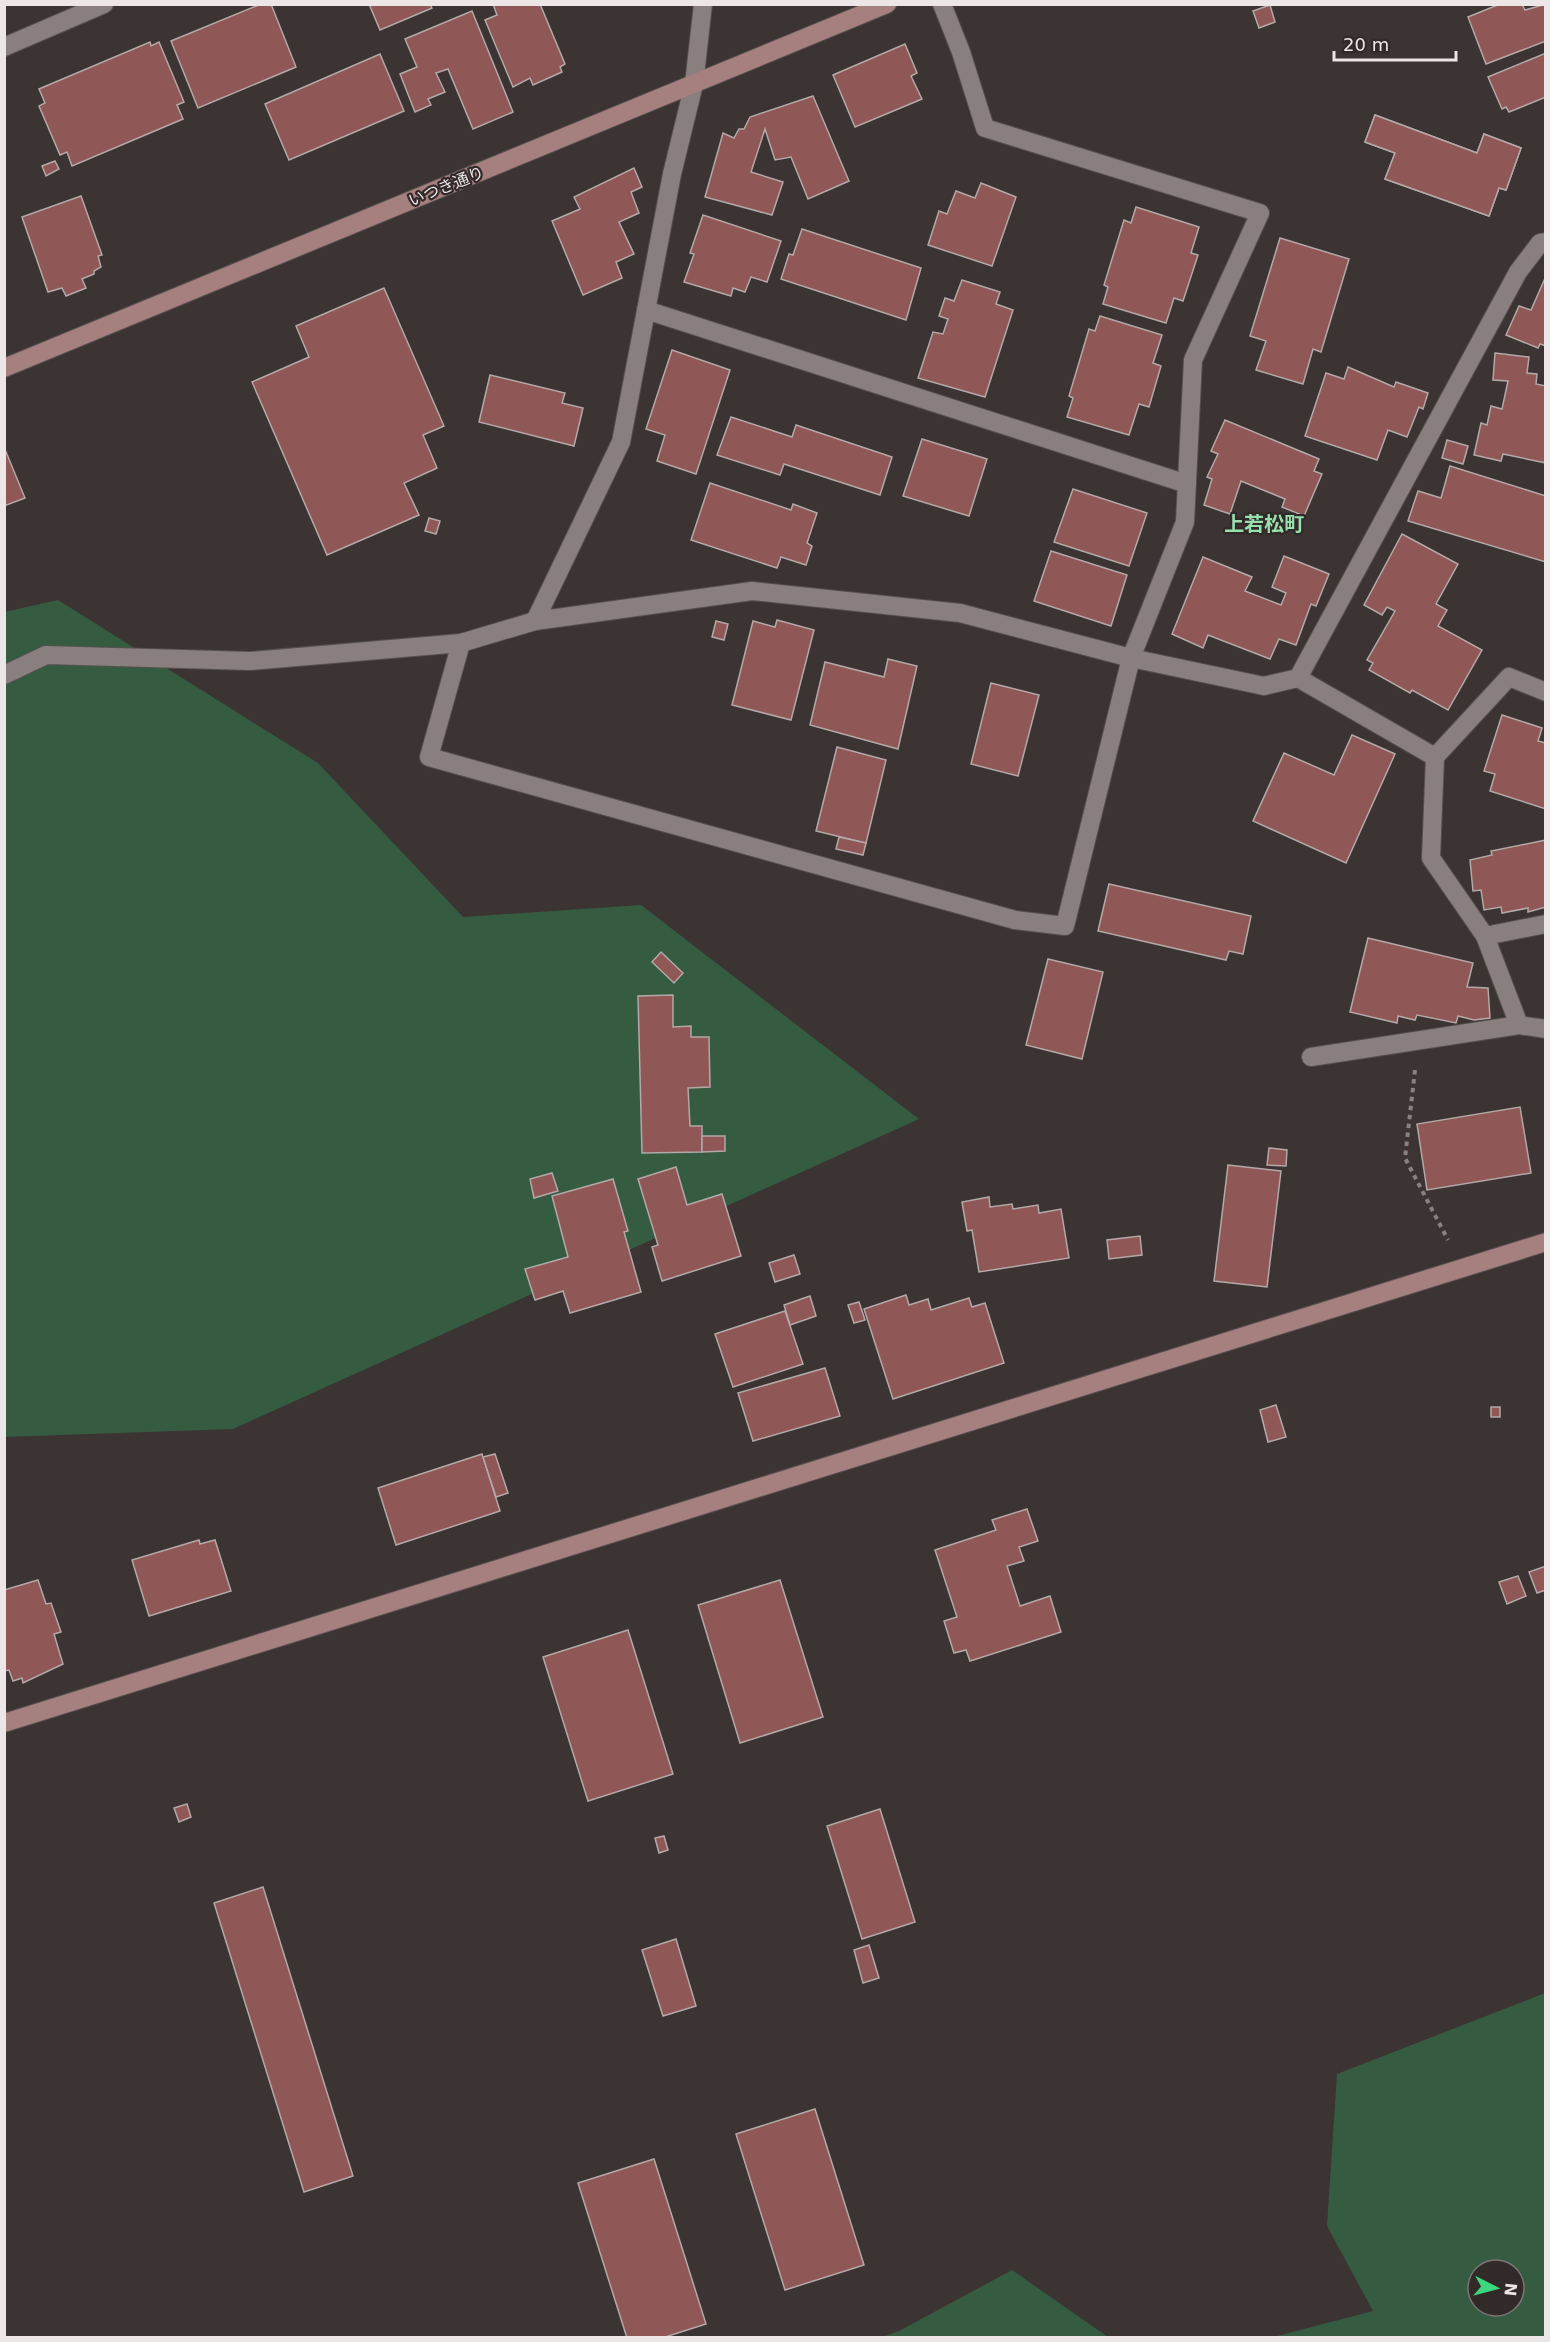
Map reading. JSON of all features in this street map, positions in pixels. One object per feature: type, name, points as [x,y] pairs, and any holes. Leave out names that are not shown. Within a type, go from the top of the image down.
[{"type":"street","points":[[4,47],[104,4]]},
{"type":"street","points":[[535,621],[621,442],[672,174],[694,84],[704,4]]},
{"type":"street","name":"いつき通り","points":[[4,368],[887,4]]},
{"type":"street","points":[[461,643],[429,757],[1015,920],[1065,926],[1131,658],[1185,522],[1193,360],[1260,213],[985,128],[961,52],[942,4]]},
{"type":"street","points":[[1298,678],[1518,272],[1540,243],[1545,242]]},
{"type":"street","points":[[646,310],[1187,484]]},
{"type":"street","points":[[4,675],[46,656],[250,661],[461,643],[535,621],[752,591],[960,613],[1131,658],[1264,686],[1298,678],[1435,757]]},
{"type":"street","points":[[1519,1025],[1485,936],[1431,858],[1435,757],[1509,676],[1545,692]]},
{"type":"street","points":[[1485,936],[1545,924]]},
{"type":"street","points":[[1311,1057],[1519,1025],[1545,1029]]},
{"type":"street","points":[[4,1723],[1545,1242]]},
{"type":"path","points":[[1418,1041],[1405,1158],[1462,1268]]},
{"type":"green space","points":[[58,600],[318,763],[463,917],[641,905],[919,1119],[233,1429],[5,1437],[4,612]]},
{"type":"green space","points":[[1545,1993],[1545,2337],[1273,2337],[1373,2311],[1327,2226],[1337,2074]]},
{"type":"green space","points":[[1012,2270],[1108,2337],[882,2337],[899,2331]]},
{"type":"building","points":[[261,4],[271,4],[296,67],[198,108],[171,41]]},
{"type":"building","points":[[369,4],[430,4],[432,8],[380,30]]},
{"type":"building","points":[[493,4],[540,4],[565,64],[560,67],[562,72],[533,85],[530,78],[513,87],[485,20],[497,15]]},
{"type":"building","points":[[1500,4],[1522,4],[1525,10],[1546,4],[1546,41],[1486,64],[1468,17]]},
{"type":"building","points":[[1270,5],[1275,22],[1259,28],[1253,11]]},
{"type":"building","points":[[472,11],[513,112],[473,129],[448,69],[436,73],[445,92],[428,99],[431,105],[415,112],[400,74],[417,67],[405,39]]},
{"type":"building","points":[[150,42],[151,46],[159,42],[184,102],[177,105],[183,119],[72,166],[67,152],[60,155],[39,106],[45,103],[39,89]]},
{"type":"building","points":[[905,44],[917,73],[911,76],[922,99],[855,127],[833,75]]},
{"type":"building","points":[[1546,53],[1546,97],[1509,112],[1506,107],[1502,109],[1488,77]]},
{"type":"building","points":[[380,54],[404,111],[289,160],[265,104]]},
{"type":"building","points":[[813,96],[849,181],[808,199],[791,157],[775,160],[765,129],[751,172],[783,182],[772,215],[705,197],[723,133],[734,138],[739,129],[744,129],[750,117]]},
{"type":"building","points":[[1375,115],[1477,153],[1484,134],[1521,148],[1506,190],[1499,188],[1489,216],[1385,179],[1395,153],[1365,142]]},
{"type":"building","points":[[1375,115],[1477,153],[1484,134],[1521,148],[1506,190],[1499,188],[1489,216],[1385,179],[1395,153],[1365,142]]},
{"type":"building","points":[[55,161],[59,169],[46,176],[42,166]]},
{"type":"building","points":[[634,168],[642,187],[631,192],[639,213],[619,222],[634,254],[616,262],[622,278],[583,295],[552,221],[580,209],[574,197]]},
{"type":"building","points":[[981,183],[1016,197],[992,266],[928,245],[939,211],[947,214],[956,191],[975,198]]},
{"type":"building","points":[[81,196],[102,255],[98,256],[101,267],[94,271],[94,274],[82,279],[86,288],[66,296],[62,288],[48,292],[22,217]]},
{"type":"building","points":[[1136,207],[1199,227],[1191,253],[1198,255],[1183,301],[1174,298],[1166,323],[1103,304],[1108,287],[1104,285],[1124,220],[1131,223]]},
{"type":"building","points":[[703,215],[781,241],[767,282],[751,277],[745,292],[733,288],[731,296],[684,282],[694,254],[690,253]]},
{"type":"building","points":[[802,229],[921,268],[906,320],[781,279],[789,254],[793,255]]},
{"type":"building","points":[[1280,238],[1349,259],[1321,352],[1313,349],[1303,384],[1256,370],[1266,341],[1250,336]]},
{"type":"building","points":[[1546,276],[1546,346],[1540,344],[1538,348],[1506,335],[1519,306],[1531,310]]},
{"type":"building","points":[[962,280],[1000,292],[996,304],[1013,310],[985,397],[918,378],[933,332],[943,334],[948,319],[939,316],[945,298],[954,301]]},
{"type":"building","points":[[384,288],[444,426],[423,435],[437,468],[404,483],[419,515],[327,555],[252,382],[309,357],[296,326]]},
{"type":"building","points":[[1100,316],[1162,335],[1153,363],[1161,366],[1149,407],[1139,404],[1129,435],[1067,417],[1073,398],[1069,396],[1089,329],[1095,331]]},
{"type":"building","points":[[672,350],[730,370],[696,474],[657,461],[665,435],[646,429]]},
{"type":"building","points":[[1495,353],[1529,357],[1527,373],[1537,374],[1536,384],[1546,386],[1546,463],[1503,454],[1501,461],[1474,455],[1481,423],[1487,425],[1491,406],[1502,409],[1508,381],[1493,380]]},
{"type":"building","points":[[1348,367],[1394,387],[1396,382],[1428,393],[1423,409],[1419,407],[1407,437],[1388,430],[1377,460],[1305,436],[1326,373],[1344,379]]},
{"type":"building","points":[[490,375],[565,393],[562,403],[583,408],[574,446],[479,422]]},
{"type":"building","points":[[731,417],[792,437],[796,425],[892,457],[880,495],[784,464],[780,475],[717,455]]},
{"type":"building","points":[[1225,420],[1319,459],[1314,471],[1322,474],[1304,516],[1282,507],[1285,499],[1241,481],[1230,514],[1204,505],[1212,479],[1207,477],[1218,454],[1211,451]]},
{"type":"building","points":[[922,439],[987,459],[969,516],[903,496]]},
{"type":"building","points":[[1447,440],[1468,446],[1463,464],[1442,458]]},
{"type":"building","points":[[4,447],[25,498],[4,506]]},
{"type":"building","points":[[1450,466],[1546,496],[1546,562],[1408,521],[1418,491],[1441,498]]},
{"type":"building","points":[[710,483],[791,510],[793,504],[817,513],[807,543],[812,546],[806,565],[781,557],[777,568],[691,540]]},
{"type":"building","points":[[1073,489],[1147,513],[1129,566],[1054,542]]},
{"type":"building","points":[[429,518],[440,521],[436,534],[425,531]]},
{"type":"building","points":[[1402,534],[1458,564],[1436,604],[1447,610],[1438,626],[1482,650],[1448,710],[1412,690],[1410,693],[1369,670],[1373,663],[1367,660],[1395,611],[1387,607],[1382,615],[1364,605]]},
{"type":"building","points":[[1051,551],[1127,575],[1111,626],[1034,601]]},
{"type":"building","points":[[1284,556],[1329,574],[1316,606],[1311,604],[1296,645],[1279,639],[1270,659],[1208,635],[1203,648],[1172,634],[1203,557],[1252,577],[1245,591],[1281,605],[1286,593],[1272,587]]},
{"type":"building","points":[[777,620],[814,630],[791,720],[732,705],[753,621],[775,627]]},
{"type":"building","points":[[716,621],[728,624],[724,640],[712,637]]},
{"type":"building","points":[[888,659],[917,666],[898,749],[810,725],[825,662],[884,677]]},
{"type":"building","points":[[991,683],[1039,695],[1018,776],[971,764]]},
{"type":"building","points":[[1502,715],[1542,728],[1538,741],[1546,743],[1546,809],[1490,791],[1495,774],[1484,771]]},
{"type":"building","points":[[1352,735],[1395,754],[1346,863],[1253,821],[1284,753],[1334,775]]},
{"type":"building","points":[[837,747],[886,760],[866,843],[816,831]]},
{"type":"building","points":[[839,837],[866,843],[863,855],[836,849]]},
{"type":"building","points":[[1546,840],[1546,907],[1528,912],[1528,908],[1502,913],[1501,907],[1484,910],[1481,890],[1473,891],[1470,860],[1492,855],[1491,851]]},
{"type":"building","points":[[1109,884],[1251,916],[1243,954],[1229,951],[1226,960],[1098,931]]},
{"type":"building","points":[[1368,938],[1473,963],[1467,987],[1488,988],[1490,1018],[1474,1020],[1458,1016],[1456,1023],[1417,1015],[1415,1020],[1398,1016],[1397,1023],[1350,1012]]},
{"type":"building","points":[[661,952],[683,973],[674,983],[652,962]]},
{"type":"building","points":[[1048,959],[1103,972],[1082,1059],[1026,1045]]},
{"type":"building","points":[[673,995],[673,1027],[691,1026],[691,1037],[709,1037],[710,1087],[688,1088],[690,1126],[702,1126],[702,1152],[642,1153],[638,996]]},
{"type":"building","points":[[1520,1107],[1531,1173],[1427,1190],[1417,1124]]},
{"type":"building","points":[[702,1136],[725,1136],[725,1151],[702,1152]]},
{"type":"building","points":[[1269,1148],[1287,1150],[1286,1166],[1267,1165]]},
{"type":"building","points":[[1228,1165],[1281,1171],[1267,1287],[1214,1281]]},
{"type":"building","points":[[676,1167],[687,1205],[722,1194],[741,1256],[662,1281],[652,1247],[658,1245],[638,1179]]},
{"type":"building","points":[[552,1173],[558,1191],[534,1198],[530,1179]]},
{"type":"building","points":[[613,1179],[628,1231],[624,1232],[641,1292],[570,1313],[563,1291],[535,1300],[525,1269],[568,1257],[552,1196]]},
{"type":"building","points":[[989,1197],[990,1207],[1012,1204],[1013,1209],[1038,1205],[1039,1213],[1061,1209],[1069,1258],[979,1272],[972,1230],[967,1231],[962,1202]]},
{"type":"building","points":[[1140,1236],[1142,1255],[1109,1259],[1107,1240]]},
{"type":"building","points":[[794,1255],[800,1274],[775,1282],[769,1263]]},
{"type":"building","points":[[906,1295],[909,1305],[928,1299],[931,1310],[969,1298],[972,1307],[985,1303],[1004,1363],[893,1399],[864,1309]]},
{"type":"building","points":[[810,1296],[816,1316],[790,1325],[784,1305]]},
{"type":"building","points":[[859,1302],[865,1320],[854,1323],[848,1305]]},
{"type":"building","points":[[785,1311],[803,1364],[733,1387],[715,1334]]},
{"type":"building","points":[[825,1368],[840,1416],[753,1441],[738,1393]]},
{"type":"building","points":[[1276,1405],[1286,1437],[1268,1442],[1260,1410]]},
{"type":"building","points":[[1491,1407],[1500,1407],[1500,1417],[1491,1417]]},
{"type":"building","points":[[482,1454],[500,1511],[396,1545],[378,1488]]},
{"type":"building","points":[[495,1454],[508,1493],[496,1497],[483,1457]]},
{"type":"building","points":[[1027,1509],[1038,1541],[1019,1547],[1024,1561],[1007,1566],[1020,1606],[1050,1596],[1061,1632],[970,1661],[966,1650],[954,1653],[944,1621],[957,1617],[935,1550],[996,1530],[992,1520]]},
{"type":"building","points":[[199,1540],[200,1544],[215,1540],[231,1591],[149,1616],[132,1560]]},
{"type":"building","points":[[1546,1566],[1546,1590],[1537,1593],[1529,1572]]},
{"type":"building","points":[[1518,1576],[1526,1596],[1507,1604],[1499,1582]]},
{"type":"building","points":[[38,1580],[46,1604],[51,1603],[61,1632],[54,1634],[63,1664],[23,1683],[22,1678],[13,1681],[9,1670],[4,1671],[4,1590]]},
{"type":"building","points":[[780,1580],[823,1717],[740,1743],[698,1605]]},
{"type":"building","points":[[628,1630],[673,1774],[588,1801],[543,1657]]},
{"type":"building","points":[[187,1804],[191,1817],[179,1822],[174,1808]]},
{"type":"building","points":[[880,1809],[915,1922],[862,1939],[827,1826]]},
{"type":"building","points":[[664,1836],[668,1850],[659,1853],[655,1838]]},
{"type":"building","points":[[263,1887],[353,2176],[304,2192],[214,1903]]},
{"type":"building","points":[[676,1939],[696,2006],[663,2016],[642,1950]]},
{"type":"building","points":[[869,1945],[879,1978],[863,1983],[854,1950]]},
{"type":"building","points":[[815,2109],[864,2265],[785,2290],[736,2134]]},
{"type":"building","points":[[654,2159],[706,2324],[662,2338],[627,2338],[578,2183]]},
{"type":"district","name":"上若松町","points":[[1264,524]]}]
